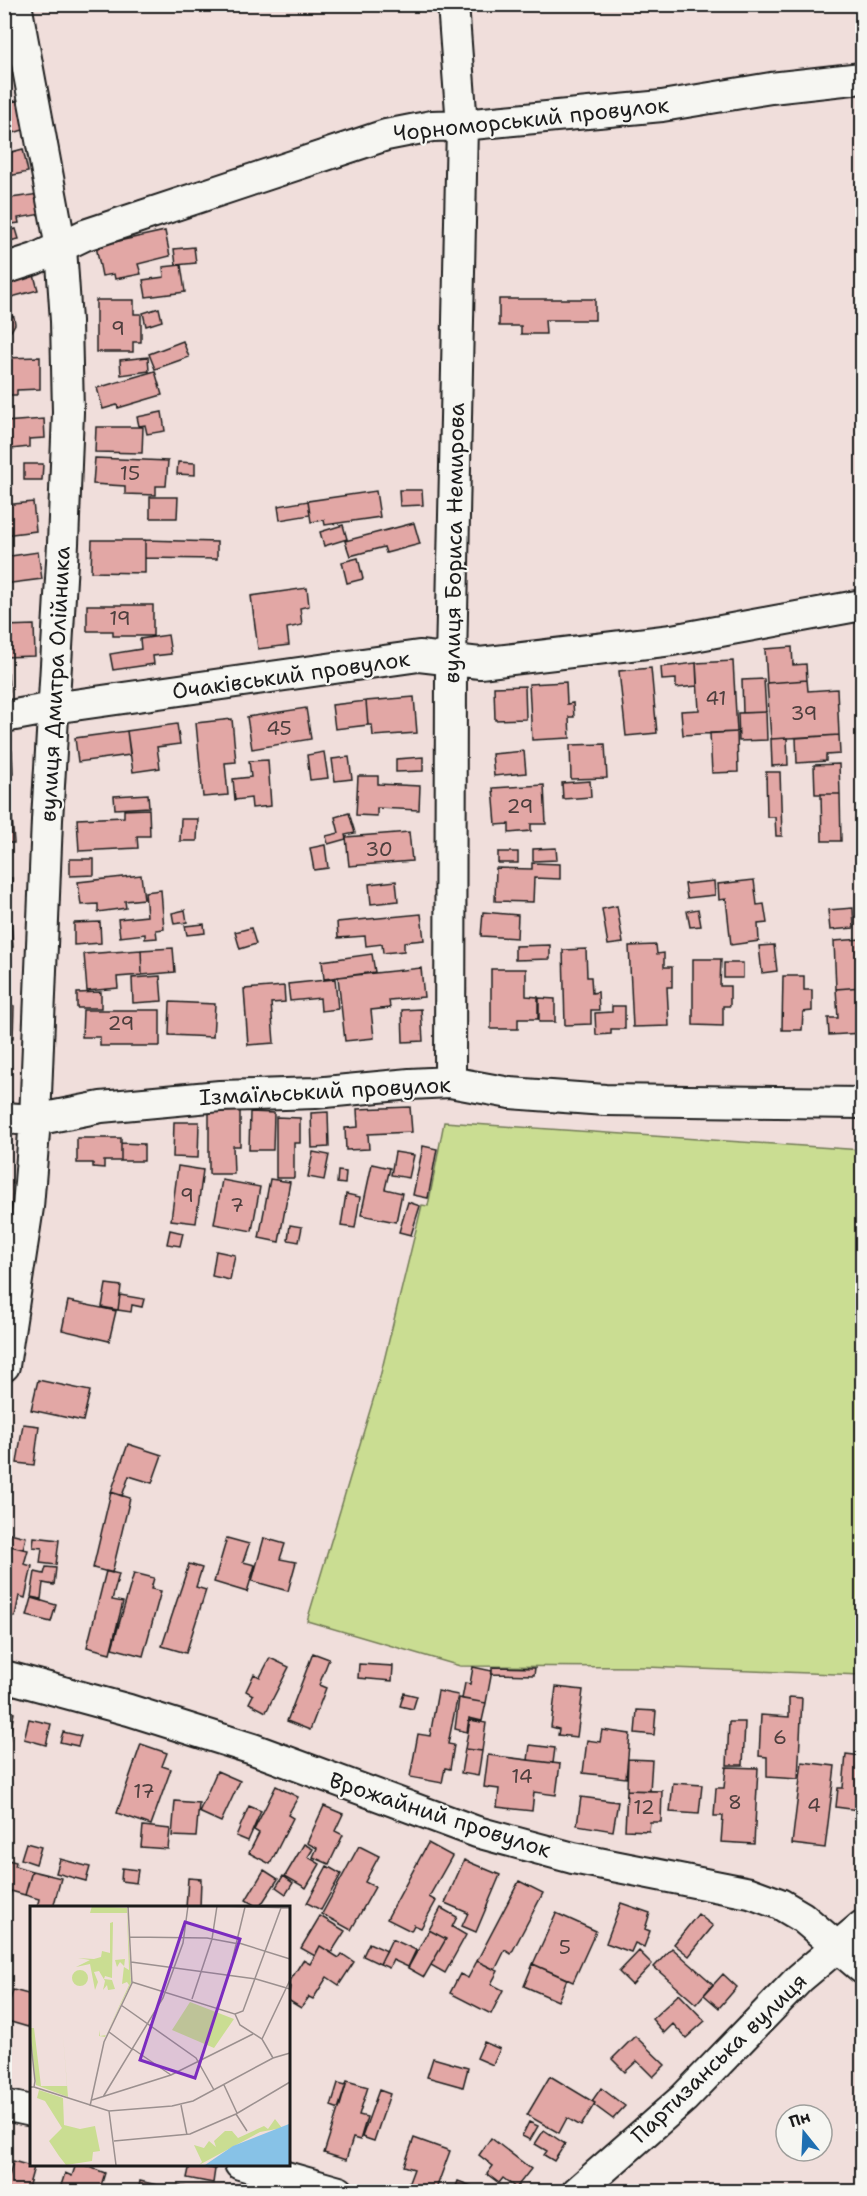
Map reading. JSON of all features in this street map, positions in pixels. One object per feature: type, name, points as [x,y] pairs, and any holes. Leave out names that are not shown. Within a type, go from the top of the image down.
[{"type":"street","name":"вулиця Дмитра Олійника","points":[[4,1366],[28,1207],[35,1120],[68,412],[66,321],[61,248],[16,4]]},
{"type":"street","name":"вулиця Бориса Немирова","points":[[450,1082],[451,662],[462,125],[453,4]]},
{"type":"street","name":"Чорноморський провулок","points":[[4,269],[61,248],[85,235],[386,135],[432,126],[662,106],[771,88],[862,78]]},
{"type":"street","name":"Очаківський провулок","points":[[4,717],[419,656],[451,662],[480,663],[672,640],[862,605]]},
{"type":"street","name":"Ізмаїльський провулок","points":[[4,1118],[35,1120],[101,1107],[220,1096],[315,1093],[450,1082],[510,1093],[605,1100],[862,1102]]},
{"type":"street","name":"Врожайний провулок","points":[[4,1676],[129,1710],[253,1749],[477,1832],[573,1858],[750,1893],[780,1904],[802,1917],[838,1945],[862,1968]]},
{"type":"street","name":"Партизанська вулиця","points":[[577,2192],[684,2098],[800,1978],[862,1926]]},
{"type":"street","points":[[4,2105],[30,2111]]},
{"type":"street","points":[[247,2166],[339,2192]]},
{"type":"green space","points":[[444,1122],[862,1150],[862,1675],[646,1667],[460,1666],[307,1621],[380,1377],[422,1205],[428,1206]]},
{"type":"building","points":[[17,100],[26,129],[4,136],[4,105]]},
{"type":"building","points":[[23,149],[28,172],[4,177],[4,154]]},
{"type":"building","points":[[39,194],[42,214],[18,218],[19,223],[4,225],[4,199]]},
{"type":"building","points":[[16,229],[19,239],[4,242],[4,232]]},
{"type":"building","points":[[165,231],[170,256],[138,264],[141,274],[115,279],[114,274],[102,276],[96,246]]},
{"type":"building","points":[[194,247],[196,263],[176,265],[174,249]]},
{"type":"building","points":[[181,265],[185,292],[146,297],[143,280],[164,277],[163,267]]},
{"type":"building","points":[[34,275],[38,290],[4,299],[4,283]]},
{"type":"building","points":[[499,299],[595,299],[595,320],[545,320],[546,334],[521,334],[521,326],[499,326]]},
{"type":"building","points":[[96,300],[134,300],[134,314],[141,314],[141,342],[133,342],[133,352],[96,352]]},
{"type":"building","points":[[159,308],[162,321],[146,326],[143,313]]},
{"type":"building","points":[[4,312],[14,317],[15,324],[11,331],[4,332]]},
{"type":"building","points":[[183,341],[189,357],[155,369],[149,354]]},
{"type":"building","points":[[40,357],[40,389],[17,390],[17,395],[4,395],[4,358]]},
{"type":"building","points":[[148,357],[149,371],[121,375],[120,360]]},
{"type":"building","points":[[155,371],[162,395],[118,408],[117,405],[103,409],[97,388]]},
{"type":"building","points":[[162,412],[165,431],[147,434],[145,425],[139,426],[137,417]]},
{"type":"building","points":[[44,419],[45,438],[29,439],[29,447],[11,449],[11,439],[4,439],[4,422]]},
{"type":"building","points":[[96,427],[143,427],[142,453],[95,452]]},
{"type":"building","points":[[95,458],[168,461],[166,486],[156,486],[156,495],[125,494],[125,486],[93,484]]},
{"type":"building","points":[[178,462],[195,463],[195,475],[177,474]]},
{"type":"building","points":[[24,464],[43,464],[42,480],[24,480]]},
{"type":"building","points":[[399,490],[422,490],[423,505],[400,506]]},
{"type":"building","points":[[376,491],[380,517],[325,525],[324,520],[311,522],[308,501]]},
{"type":"building","points":[[150,497],[178,497],[177,518],[150,518]]},
{"type":"building","points":[[308,501],[310,515],[280,520],[278,506]]},
{"type":"building","points":[[33,502],[36,531],[4,535],[4,505]]},
{"type":"building","points":[[414,523],[420,544],[386,553],[384,547],[350,556],[345,541]]},
{"type":"building","points":[[343,525],[347,539],[324,546],[320,532]]},
{"type":"building","points":[[92,540],[145,540],[145,573],[91,572]]},
{"type":"building","points":[[145,540],[217,542],[217,559],[145,558]]},
{"type":"building","points":[[38,552],[42,579],[4,584],[4,557]]},
{"type":"building","points":[[358,558],[363,579],[347,583],[342,562]]},
{"type":"building","points":[[307,588],[309,606],[300,608],[302,625],[287,628],[289,645],[258,649],[251,596]]},
{"type":"building","points":[[87,605],[153,605],[153,636],[113,636],[113,631],[87,631]]},
{"type":"building","points":[[34,625],[35,656],[4,657],[4,626]]},
{"type":"building","points":[[168,635],[171,654],[153,656],[154,664],[113,670],[110,654],[141,649],[140,639]]},
{"type":"building","points":[[792,647],[793,665],[806,664],[807,680],[767,683],[765,649]]},
{"type":"building","points":[[733,661],[737,732],[683,735],[681,711],[699,710],[696,663]]},
{"type":"building","points":[[696,663],[697,686],[676,688],[676,679],[662,680],[661,667]]},
{"type":"building","points":[[651,668],[657,733],[626,736],[619,671]]},
{"type":"building","points":[[8,674],[9,691],[4,691],[4,675]]},
{"type":"building","points":[[764,679],[766,712],[743,713],[742,680]]},
{"type":"building","points":[[807,680],[808,691],[837,689],[839,735],[771,739],[767,683]]},
{"type":"building","points":[[566,682],[567,704],[573,703],[574,717],[569,717],[570,738],[532,740],[529,684]]},
{"type":"building","points":[[525,686],[526,719],[495,720],[494,687]]},
{"type":"building","points":[[414,697],[417,733],[373,736],[372,725],[368,725],[366,701]]},
{"type":"building","points":[[366,701],[368,725],[335,729],[332,705]]},
{"type":"building","points":[[306,708],[311,739],[252,749],[247,717]]},
{"type":"building","points":[[766,712],[767,740],[739,741],[738,713]]},
{"type":"building","points":[[232,719],[236,762],[225,763],[228,795],[203,797],[196,723]]},
{"type":"building","points":[[177,724],[180,744],[157,747],[160,768],[133,772],[127,731]]},
{"type":"building","points":[[127,731],[130,755],[78,762],[75,738]]},
{"type":"building","points":[[737,732],[738,772],[712,773],[710,733]]},
{"type":"building","points":[[839,735],[840,754],[826,755],[826,761],[797,763],[796,738]]},
{"type":"building","points":[[787,738],[788,765],[772,766],[771,739]]},
{"type":"building","points":[[605,744],[607,778],[571,779],[570,745]]},
{"type":"building","points":[[4,751],[12,751],[13,774],[4,774]]},
{"type":"building","points":[[524,751],[526,773],[494,776],[492,754]]},
{"type":"building","points":[[324,752],[328,778],[310,780],[307,755]]},
{"type":"building","points":[[349,757],[352,779],[335,781],[332,759]]},
{"type":"building","points":[[423,757],[423,771],[396,772],[396,759]]},
{"type":"building","points":[[268,760],[271,806],[252,808],[251,798],[235,800],[233,779],[251,777],[249,761]]},
{"type":"building","points":[[839,764],[840,794],[815,794],[814,765]]},
{"type":"building","points":[[766,772],[780,772],[782,836],[776,836],[775,817],[767,817]]},
{"type":"building","points":[[358,776],[378,776],[378,784],[420,786],[419,810],[377,808],[377,816],[356,815]]},
{"type":"building","points":[[590,781],[591,797],[563,799],[562,783]]},
{"type":"building","points":[[544,785],[546,824],[531,824],[531,831],[509,833],[509,824],[496,825],[493,788]]},
{"type":"building","points":[[148,794],[149,807],[115,809],[114,796]]},
{"type":"building","points":[[821,794],[840,794],[841,841],[822,841]]},
{"type":"building","points":[[149,809],[150,836],[137,836],[138,848],[79,851],[77,819],[124,817],[124,810]]},
{"type":"building","points":[[349,813],[355,833],[345,835],[346,839],[328,844],[326,836],[339,833],[335,817]]},
{"type":"building","points":[[4,817],[12,817],[14,843],[4,843]]},
{"type":"building","points":[[181,819],[198,819],[197,841],[180,841]]},
{"type":"building","points":[[409,832],[412,861],[349,866],[346,837]]},
{"type":"building","points":[[325,845],[328,868],[314,870],[310,848]]},
{"type":"building","points":[[556,848],[557,860],[533,861],[533,849]]},
{"type":"building","points":[[498,852],[518,852],[518,863],[498,863]]},
{"type":"building","points":[[70,859],[94,859],[94,875],[70,876]]},
{"type":"building","points":[[532,863],[560,864],[560,879],[534,878],[533,902],[495,901],[496,868],[532,869]]},
{"type":"building","points":[[141,875],[144,899],[125,901],[126,908],[98,912],[98,904],[81,905],[78,882]]},
{"type":"building","points":[[4,877],[12,878],[11,902],[4,902]]},
{"type":"building","points":[[754,880],[757,905],[764,904],[767,923],[758,924],[759,941],[731,945],[726,899],[719,900],[718,884]]},
{"type":"building","points":[[396,881],[398,901],[371,904],[369,884]]},
{"type":"building","points":[[714,881],[715,895],[687,898],[685,884]]},
{"type":"building","points":[[161,890],[164,929],[156,930],[157,938],[145,939],[145,934],[120,937],[118,919],[147,916],[145,892]]},
{"type":"building","points":[[617,906],[623,943],[608,945],[602,909]]},
{"type":"building","points":[[853,908],[854,928],[830,930],[828,910]]},
{"type":"building","points":[[698,909],[701,926],[690,927],[687,911]]},
{"type":"building","points":[[185,910],[187,922],[174,924],[172,913]]},
{"type":"building","points":[[483,912],[518,915],[517,938],[481,936]]},
{"type":"building","points":[[421,914],[424,940],[404,942],[404,951],[383,953],[382,944],[366,946],[365,936],[338,938],[337,922]]},
{"type":"building","points":[[11,921],[13,947],[4,948],[4,922]]},
{"type":"building","points":[[100,922],[101,943],[74,945],[74,923]]},
{"type":"building","points":[[204,924],[205,933],[187,935],[185,926]]},
{"type":"building","points":[[251,928],[256,944],[240,949],[235,932]]},
{"type":"building","points":[[862,939],[862,987],[836,989],[834,941]]},
{"type":"building","points":[[550,945],[550,959],[515,960],[515,946]]},
{"type":"building","points":[[656,945],[657,954],[664,953],[664,967],[672,967],[672,987],[667,987],[669,1026],[633,1027],[629,946]]},
{"type":"building","points":[[774,945],[777,971],[762,973],[759,946]]},
{"type":"building","points":[[173,948],[175,972],[142,975],[141,950]]},
{"type":"building","points":[[586,949],[587,977],[591,977],[592,993],[598,992],[599,1010],[591,1010],[591,1024],[565,1025],[563,950]]},
{"type":"building","points":[[141,950],[142,975],[117,977],[118,988],[87,991],[84,954]]},
{"type":"building","points":[[372,954],[375,972],[324,979],[322,961]]},
{"type":"building","points":[[693,959],[721,959],[720,986],[730,986],[730,1006],[723,1006],[723,1026],[693,1025]]},
{"type":"building","points":[[724,963],[743,963],[743,978],[724,978]]},
{"type":"building","points":[[421,968],[424,997],[389,1000],[390,1008],[371,1010],[374,1038],[345,1041],[338,977]]},
{"type":"building","points":[[491,969],[526,969],[526,996],[538,997],[538,1019],[518,1019],[518,1029],[491,1029]]},
{"type":"building","points":[[160,976],[162,1001],[133,1003],[132,978]]},
{"type":"building","points":[[783,976],[804,976],[804,990],[812,990],[812,1011],[803,1012],[802,1030],[782,1030]]},
{"type":"building","points":[[335,979],[338,1009],[321,1011],[320,998],[290,1001],[288,984]]},
{"type":"building","points":[[284,986],[285,1002],[271,1003],[274,1043],[248,1045],[244,989]]},
{"type":"building","points":[[862,987],[862,1033],[829,1035],[828,1018],[838,1018],[836,989]]},
{"type":"building","points":[[101,992],[101,1008],[77,1008],[77,993]]},
{"type":"building","points":[[539,998],[555,999],[555,1022],[539,1022]]},
{"type":"building","points":[[170,1002],[215,1004],[213,1037],[169,1035]]},
{"type":"building","points":[[4,1006],[14,1006],[13,1039],[4,1038]]},
{"type":"building","points":[[612,1006],[625,1006],[625,1029],[611,1029],[611,1034],[596,1035],[595,1013],[612,1012]]},
{"type":"building","points":[[421,1009],[423,1041],[403,1042],[402,1010]]},
{"type":"building","points":[[83,1010],[160,1010],[160,1046],[100,1046],[100,1037],[82,1037]]},
{"type":"building","points":[[410,1107],[412,1132],[368,1134],[369,1149],[346,1150],[345,1128],[358,1127],[357,1109]]},
{"type":"building","points":[[209,1111],[240,1111],[240,1146],[233,1146],[234,1174],[209,1174]]},
{"type":"building","points":[[250,1112],[274,1113],[273,1150],[249,1150]]},
{"type":"building","points":[[328,1112],[329,1147],[312,1148],[311,1113]]},
{"type":"building","points":[[276,1117],[300,1118],[300,1143],[294,1143],[294,1178],[276,1178]]},
{"type":"building","points":[[174,1122],[199,1122],[198,1158],[173,1157]]},
{"type":"building","points":[[77,1138],[121,1138],[121,1161],[104,1161],[104,1168],[93,1167],[93,1163],[77,1163]]},
{"type":"building","points":[[121,1143],[144,1144],[144,1161],[121,1161]]},
{"type":"building","points":[[423,1146],[437,1149],[428,1198],[413,1195]]},
{"type":"building","points":[[313,1152],[329,1155],[324,1180],[308,1177]]},
{"type":"building","points":[[395,1152],[414,1155],[409,1178],[391,1175]]},
{"type":"building","points":[[372,1164],[390,1168],[385,1189],[402,1193],[396,1222],[361,1215]]},
{"type":"building","points":[[178,1166],[203,1170],[196,1223],[171,1220]]},
{"type":"building","points":[[338,1171],[346,1172],[345,1184],[337,1183]]},
{"type":"building","points":[[270,1179],[290,1182],[279,1242],[259,1238]]},
{"type":"building","points":[[222,1180],[260,1187],[252,1231],[214,1224]]},
{"type":"building","points":[[346,1194],[360,1197],[355,1228],[341,1226]]},
{"type":"building","points":[[408,1202],[420,1206],[411,1235],[399,1232]]},
{"type":"building","points":[[290,1225],[302,1227],[299,1242],[288,1240]]},
{"type":"building","points":[[170,1230],[183,1233],[180,1246],[167,1244]]},
{"type":"building","points":[[216,1251],[235,1255],[230,1280],[212,1276]]},
{"type":"building","points":[[106,1284],[121,1286],[118,1310],[102,1307]]},
{"type":"building","points":[[120,1295],[144,1299],[142,1307],[132,1305],[131,1312],[118,1310]]},
{"type":"building","points":[[68,1301],[116,1311],[109,1341],[62,1330]]},
{"type":"building","points":[[38,1380],[90,1391],[83,1421],[31,1410]]},
{"type":"building","points":[[23,1424],[39,1426],[34,1465],[17,1463]]},
{"type":"building","points":[[128,1444],[162,1455],[152,1483],[129,1476],[122,1496],[111,1492]]},
{"type":"building","points":[[111,1492],[130,1498],[112,1573],[93,1568]]},
{"type":"building","points":[[6,1532],[26,1537],[23,1549],[4,1542]]},
{"type":"building","points":[[34,1537],[59,1540],[56,1565],[40,1563],[42,1548],[33,1547]]},
{"type":"building","points":[[227,1538],[249,1544],[243,1562],[255,1565],[247,1592],[214,1582]]},
{"type":"building","points":[[264,1538],[285,1544],[280,1559],[296,1562],[288,1591],[252,1581]]},
{"type":"building","points":[[6,1545],[28,1550],[24,1564],[32,1566],[25,1598],[19,1596],[15,1617],[4,1614]]},
{"type":"building","points":[[189,1564],[202,1568],[196,1587],[206,1590],[186,1653],[162,1646]]},
{"type":"building","points":[[46,1567],[56,1568],[54,1585],[43,1583],[41,1599],[31,1597],[35,1572],[44,1574]]},
{"type":"building","points":[[106,1571],[119,1574],[112,1600],[123,1602],[110,1653],[87,1647]]},
{"type":"building","points":[[134,1573],[154,1578],[151,1589],[161,1591],[143,1656],[112,1648]]},
{"type":"building","points":[[32,1598],[56,1605],[51,1622],[27,1616]]},
{"type":"building","points":[[313,1653],[329,1659],[319,1685],[326,1688],[310,1730],[287,1721]]},
{"type":"building","points":[[270,1658],[289,1667],[266,1712],[249,1703],[253,1695],[246,1691],[254,1674],[260,1677]]},
{"type":"building","points":[[359,1664],[393,1666],[392,1681],[358,1678]]},
{"type":"building","points":[[473,1667],[492,1671],[486,1703],[462,1699],[465,1683],[470,1684]]},
{"type":"building","points":[[492,1667],[535,1668],[534,1675],[492,1674]]},
{"type":"building","points":[[556,1687],[583,1690],[577,1737],[558,1735],[559,1729],[551,1727]]},
{"type":"building","points":[[438,1691],[458,1695],[448,1744],[454,1745],[450,1769],[445,1768],[442,1783],[410,1777],[418,1734],[430,1736]]},
{"type":"building","points":[[404,1693],[417,1696],[413,1709],[400,1706]]},
{"type":"building","points":[[789,1697],[802,1698],[798,1779],[767,1777],[767,1757],[759,1756],[761,1715],[789,1717]]},
{"type":"building","points":[[459,1698],[486,1703],[482,1721],[469,1718],[467,1732],[455,1729]]},
{"type":"building","points":[[637,1710],[656,1711],[654,1735],[635,1733]]},
{"type":"building","points":[[4,1712],[14,1713],[6,1753],[4,1752]]},
{"type":"building","points":[[29,1719],[51,1724],[46,1745],[24,1739]]},
{"type":"building","points":[[470,1720],[486,1723],[482,1751],[465,1749]]},
{"type":"building","points":[[729,1722],[745,1722],[743,1765],[727,1765]]},
{"type":"building","points":[[602,1730],[630,1734],[626,1778],[583,1773],[587,1740],[600,1742]]},
{"type":"building","points":[[63,1732],[81,1736],[78,1746],[60,1742]]},
{"type":"building","points":[[141,1744],[167,1753],[162,1766],[171,1769],[151,1825],[117,1813]]},
{"type":"building","points":[[530,1745],[555,1748],[553,1763],[528,1760]]},
{"type":"building","points":[[465,1749],[482,1751],[478,1776],[461,1773]]},
{"type":"building","points":[[846,1754],[862,1756],[858,1810],[836,1807],[838,1788],[843,1788]]},
{"type":"building","points":[[488,1755],[560,1764],[556,1795],[534,1792],[532,1811],[497,1807],[499,1789],[484,1787]]},
{"type":"building","points":[[628,1759],[652,1760],[650,1791],[627,1790]]},
{"type":"building","points":[[802,1762],[835,1766],[825,1848],[792,1844]]},
{"type":"building","points":[[726,1767],[758,1768],[754,1844],[721,1842],[723,1816],[714,1816],[716,1788],[724,1788]]},
{"type":"building","points":[[217,1771],[240,1781],[221,1822],[199,1812]]},
{"type":"building","points":[[673,1783],[702,1785],[699,1814],[670,1812]]},
{"type":"building","points":[[276,1786],[298,1797],[288,1815],[293,1818],[270,1864],[249,1853],[259,1833],[254,1830]]},
{"type":"building","points":[[627,1790],[662,1791],[661,1822],[650,1822],[649,1831],[625,1830]]},
{"type":"building","points":[[581,1797],[618,1802],[613,1831],[577,1825]]},
{"type":"building","points":[[175,1801],[199,1803],[196,1837],[172,1836]]},
{"type":"building","points":[[4,1802],[9,1803],[4,1832]]},
{"type":"building","points":[[249,1806],[261,1811],[248,1841],[236,1836]]},
{"type":"building","points":[[324,1806],[343,1814],[335,1831],[343,1835],[329,1864],[313,1857],[317,1848],[307,1843]]},
{"type":"building","points":[[143,1826],[170,1829],[168,1849],[141,1847]]},
{"type":"building","points":[[26,1843],[41,1847],[36,1864],[21,1859]]},
{"type":"building","points":[[428,1843],[452,1856],[429,1897],[436,1901],[421,1928],[414,1925],[411,1931],[387,1919]]},
{"type":"building","points":[[304,1844],[313,1849],[308,1857],[320,1864],[306,1888],[285,1876]]},
{"type":"building","points":[[359,1846],[379,1856],[365,1882],[375,1887],[351,1930],[322,1914]]},
{"type":"building","points":[[4,1859],[16,1862],[15,1866],[32,1871],[25,1895],[4,1889],[7,1881],[4,1881]]},
{"type":"building","points":[[60,1859],[90,1867],[86,1881],[56,1873]]},
{"type":"building","points":[[464,1860],[500,1875],[476,1932],[462,1926],[468,1913],[445,1903]]},
{"type":"building","points":[[327,1866],[341,1874],[321,1910],[307,1903]]},
{"type":"building","points":[[122,1868],[138,1870],[136,1883],[121,1881]]},
{"type":"building","points":[[264,1870],[278,1879],[260,1906],[246,1900]]},
{"type":"building","points":[[32,1871],[61,1878],[54,1906],[37,1906],[39,1899],[25,1895]]},
{"type":"building","points":[[283,1876],[293,1883],[286,1894],[276,1887]]},
{"type":"building","points":[[188,1878],[201,1879],[200,1906],[186,1906]]},
{"type":"building","points":[[519,1881],[543,1893],[511,1954],[505,1950],[495,1970],[477,1961]]},
{"type":"building","points":[[4,1889],[11,1891],[5,1914],[4,1914]]},
{"type":"building","points":[[621,1903],[650,1913],[645,1929],[650,1931],[644,1947],[635,1943],[631,1952],[606,1943]]},
{"type":"building","points":[[441,1908],[457,1917],[452,1927],[466,1935],[445,1973],[431,1965],[446,1939],[429,1930]]},
{"type":"building","points":[[556,1913],[596,1931],[573,1982],[533,1964]]},
{"type":"building","points":[[698,1914],[713,1926],[689,1956],[674,1944]]},
{"type":"building","points":[[320,1916],[345,1931],[331,1953],[320,1946],[315,1956],[301,1948]]},
{"type":"building","points":[[429,1930],[446,1939],[424,1977],[408,1968]]},
{"type":"building","points":[[392,1939],[416,1950],[408,1967],[393,1960],[389,1968],[380,1964]]},
{"type":"building","points":[[369,1943],[387,1951],[380,1964],[363,1956]]},
{"type":"building","points":[[320,1946],[339,1958],[342,1954],[354,1962],[339,1985],[327,1977],[313,1999],[309,1997],[301,2008],[290,2001],[290,1981],[303,1960],[310,1964]]},
{"type":"building","points":[[672,1948],[713,1984],[696,2004],[654,1967]]},
{"type":"building","points":[[639,1951],[652,1964],[632,1985],[619,1972]]},
{"type":"building","points":[[477,1961],[498,1971],[491,1984],[503,1990],[491,2014],[450,1993],[460,1974],[468,1978]]},
{"type":"building","points":[[533,1964],[567,1979],[558,2001],[524,1986]]},
{"type":"building","points":[[723,1974],[737,1987],[719,2008],[704,1995]]},
{"type":"building","points":[[13,1990],[30,1994],[28,2027],[4,2020]]},
{"type":"building","points":[[679,1994],[705,2021],[686,2038],[673,2024],[664,2033],[652,2019]]},
{"type":"building","points":[[635,2036],[665,2065],[653,2077],[637,2061],[625,2072],[612,2059]]},
{"type":"building","points":[[484,2042],[500,2049],[493,2065],[477,2058]]},
{"type":"building","points":[[433,2058],[468,2068],[463,2087],[427,2077]]},
{"type":"building","points":[[550,2076],[595,2103],[581,2126],[567,2118],[559,2133],[527,2115]]},
{"type":"building","points":[[347,2081],[368,2087],[359,2115],[367,2117],[360,2140],[353,2138],[346,2160],[324,2153]]},
{"type":"building","points":[[338,2083],[346,2085],[339,2109],[331,2106]]},
{"type":"building","points":[[601,2088],[625,2106],[613,2119],[592,2101]]},
{"type":"building","points":[[379,2090],[390,2094],[374,2141],[362,2137]]},
{"type":"building","points":[[529,2122],[538,2126],[530,2140],[522,2136]]},
{"type":"building","points":[[544,2130],[565,2144],[554,2161],[544,2155],[547,2151],[535,2144]]},
{"type":"building","points":[[414,2138],[450,2151],[435,2192],[425,2192],[408,2185],[414,2169],[404,2166]]},
{"type":"building","points":[[491,2138],[531,2169],[516,2188],[503,2178],[499,2183],[487,2174],[493,2166],[479,2155]]},
{"type":"building","points":[[13,2161],[34,2167],[27,2192],[5,2192]]},
{"type":"building","points":[[75,2166],[87,2166],[105,2173],[99,2192],[59,2192],[65,2173],[72,2176]]},
{"type":"building","points":[[190,2166],[215,2169],[213,2183],[187,2178]]},
{"type":"building","points":[[140,2181],[174,2189],[173,2192],[138,2192]]},
{"type":"building","points":[[458,2181],[482,2190],[481,2192],[454,2192]]},
{"type":"building","points":[[179,2186],[205,2192],[178,2192]]}]
